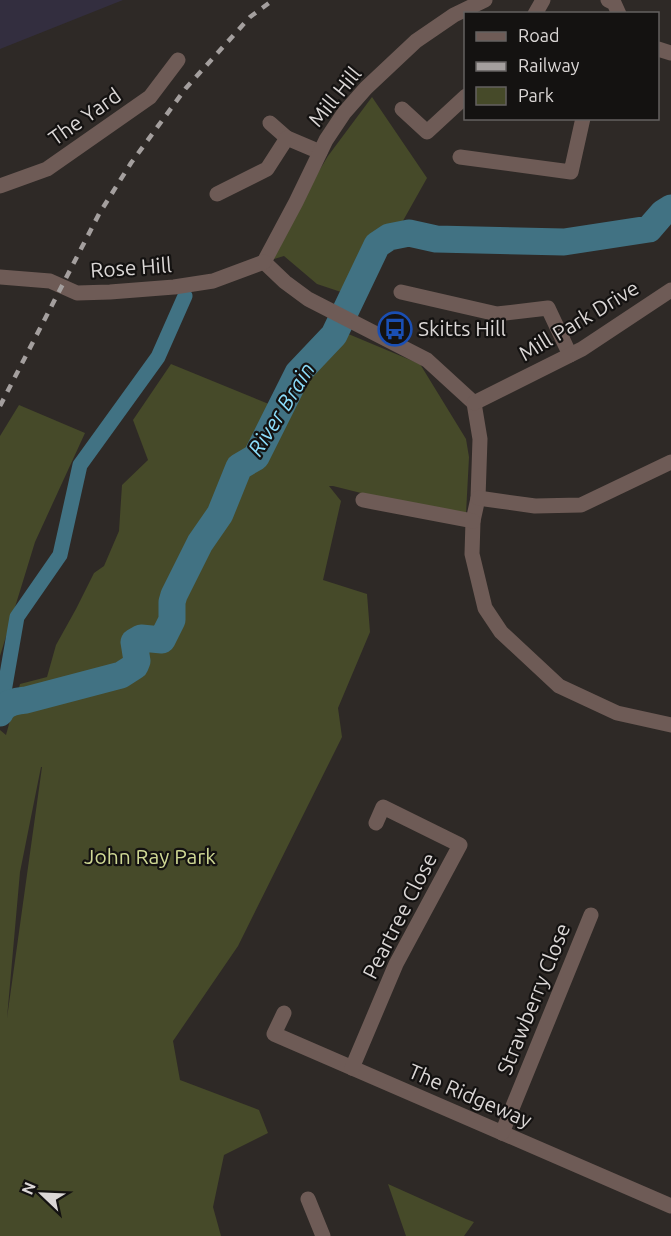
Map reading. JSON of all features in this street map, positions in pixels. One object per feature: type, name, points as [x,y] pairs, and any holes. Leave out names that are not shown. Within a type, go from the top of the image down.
[{"type":"street","name":"Mill Hill","points":[[264,262],[320,152],[344,113],[366,88],[416,41],[454,15],[485,0]]},
{"type":"street","points":[[608,0],[614,3],[618,12]]},
{"type":"street","name":"The Yard","points":[[0,186],[47,169],[150,98],[178,60]]},
{"type":"street","points":[[402,109],[427,132],[464,97]]},
{"type":"street","points":[[460,157],[572,172],[583,120]]},
{"type":"street","points":[[270,123],[286,138],[320,152]]},
{"type":"street","points":[[216,194],[267,169],[286,138]]},
{"type":"street","points":[[264,262],[308,299],[427,360],[474,403],[480,439],[478,498],[473,521],[472,554],[485,608],[501,632],[559,686],[617,713],[671,725]]},
{"type":"street","name":"Rose Hill","points":[[0,277],[50,281],[77,293],[110,292],[174,287],[213,281],[264,262]]},
{"type":"street","name":"Mill Park Drive","points":[[474,403],[570,355],[671,290]]},
{"type":"street","points":[[401,292],[497,314],[548,308],[570,355]]},
{"type":"street","points":[[478,498],[535,506],[581,505],[671,462]]},
{"type":"street","points":[[363,500],[473,521]]},
{"type":"street","name":"Peartree Close","points":[[352,1068],[396,964],[460,845],[383,807],[376,823]]},
{"type":"street","name":"Strawberry Close","points":[[502,1133],[591,915]]},
{"type":"street","name":"The Ridgeway","points":[[284,1013],[274,1034],[671,1206]]},
{"type":"street","points":[[308,1199],[323,1236]]},
{"type":"shaded area","points":[[0,0],[123,0],[0,49]]},
{"type":"green space","points":[[372,97],[427,178],[395,235],[367,244],[344,293],[317,284],[284,256],[264,262],[328,156]]},
{"type":"green space","name":"John Ray Park","points":[[346,333],[420,364],[466,439],[469,457],[466,514],[421,508],[329,486],[341,501],[323,580],[367,594],[370,632],[338,708],[342,737],[238,946],[173,1041],[180,1080],[259,1110],[268,1133],[224,1155],[213,1207],[221,1236],[0,1236],[0,730],[6,735],[20,684],[47,677],[56,645],[94,573],[104,566],[119,531],[122,485],[148,460],[133,420],[171,364],[286,411],[293,398]],"holes":[[[42,767],[7,1018],[20,872]]]},
{"type":"green space","points":[[19,405],[85,433],[35,542],[0,656],[0,436]]},
{"type":"green space","points":[[388,1184],[474,1222],[464,1236],[406,1236]]},
{"type":"waterway","name":"River Brain","points":[[0,713],[4,707],[14,702],[121,675],[135,666],[137,661],[134,642],[141,638],[162,640],[172,620],[174,595],[200,543],[220,514],[239,467],[256,457],[298,373],[334,335],[377,245],[389,237],[409,233],[436,239],[564,242],[649,229],[663,213],[671,208]]},
{"type":"waterway","points":[[1,709],[17,617],[60,555],[80,465],[158,357],[185,296]]},
{"type":"railway","points":[[0,406],[99,214],[131,163],[186,88],[250,17],[273,0]]},
{"type":"place","name":"Skitts Hill","points":[[395,329]]}]
